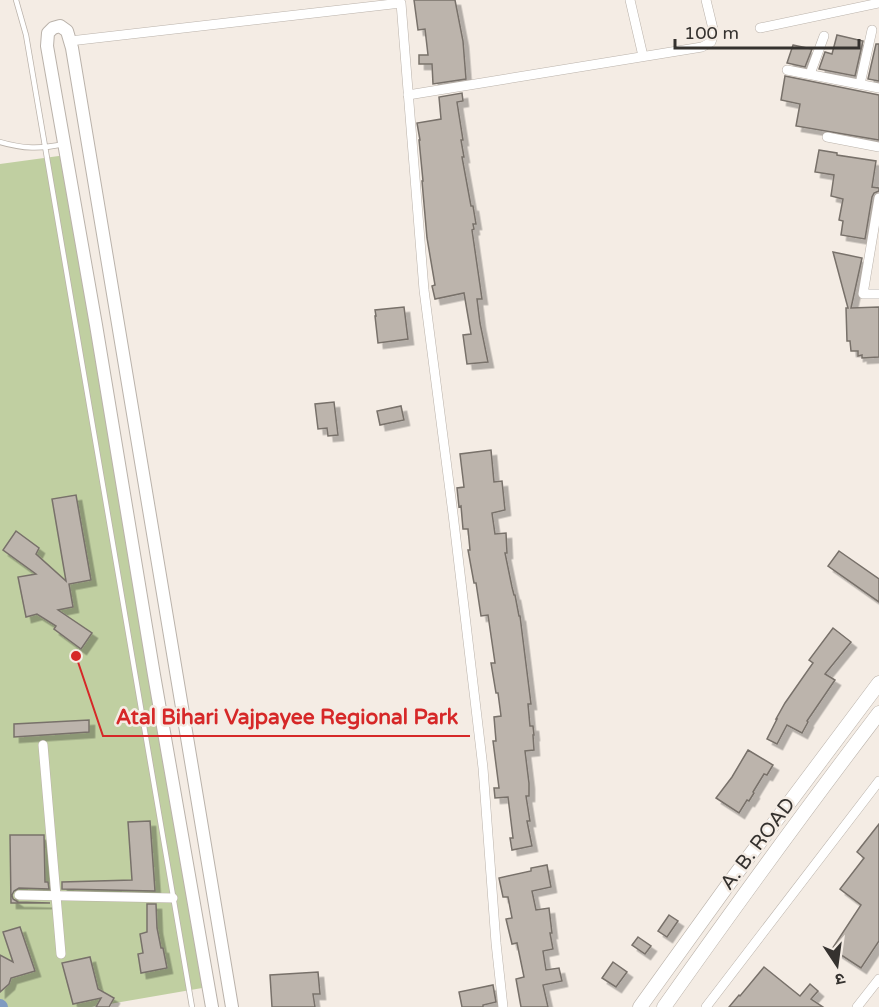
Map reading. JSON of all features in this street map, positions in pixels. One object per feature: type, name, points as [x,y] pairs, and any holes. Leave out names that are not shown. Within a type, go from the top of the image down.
[{"type":"main road","name":"A. B. ROAD","points":[[640,1007],[879,683]]},
{"type":"main road","name":"A. B. ROAD","points":[[664,1007],[749,887],[879,713]]},
{"type":"street","points":[[327,0],[328,11]]},
{"type":"street","points":[[630,0],[643,56]]},
{"type":"street","points":[[408,95],[702,46],[711,42],[714,33],[706,0]]},
{"type":"street","points":[[70,41],[401,2],[424,290],[483,768],[503,1007]]},
{"type":"street","points":[[760,28],[879,3]]},
{"type":"street","points":[[212,1007],[46,46],[48,33],[60,26],[67,31],[70,41],[232,1007]]},
{"type":"street","points":[[861,84],[872,30]]},
{"type":"street","points":[[810,74],[824,36]]},
{"type":"street","points":[[787,70],[879,87]]},
{"type":"street","points":[[827,137],[879,147]]},
{"type":"street","points":[[879,198],[863,294],[879,294]]},
{"type":"street","points":[[43,745],[61,954]]},
{"type":"street","points":[[706,1007],[879,781]]},
{"type":"street","points":[[19,895],[173,898]]},
{"type":"street","points":[[857,1007],[879,979]]},
{"type":"lane","points":[[16,0],[26,36],[192,1007]]},
{"type":"lane","points":[[0,142],[8,145],[45,148],[64,144]]},
{"type":"lane","points":[[0,148],[8,145]]},
{"type":"green space","points":[[66,155],[208,987],[92,1007],[0,1007],[0,164]]},
{"type":"building","points":[[414,0],[455,0],[463,41],[466,79],[433,84],[432,64],[419,64],[419,55],[428,55],[425,29],[418,30]]},
{"type":"building","points":[[837,35],[863,41],[855,76],[819,69],[825,52],[832,54]]},
{"type":"building","points":[[876,44],[879,44],[879,81],[868,79]]},
{"type":"building","points":[[793,45],[812,49],[805,67],[787,63]]},
{"type":"building","points":[[785,76],[879,95],[879,140],[796,126],[800,104],[781,100]]},
{"type":"building","points":[[462,93],[463,101],[457,102],[463,140],[461,140],[464,157],[462,157],[476,224],[473,224],[474,229],[472,230],[482,299],[477,299],[488,362],[467,364],[463,335],[471,334],[464,293],[435,299],[432,286],[435,285],[427,238],[417,123],[441,119],[439,97]]},
{"type":"building","points":[[819,150],[876,161],[872,187],[879,188],[879,191],[872,197],[865,239],[841,235],[843,221],[839,220],[843,199],[831,196],[834,175],[815,172]]},
{"type":"building","points":[[833,252],[862,258],[851,308],[879,307],[879,357],[862,358],[862,355],[858,356],[858,351],[851,351],[850,341],[847,341],[846,308],[848,308]]},
{"type":"building","points":[[404,307],[408,339],[378,343],[375,310]]},
{"type":"building","points":[[334,402],[338,435],[328,436],[327,428],[318,429],[315,404]]},
{"type":"building","points":[[401,406],[404,420],[380,425],[377,411]]},
{"type":"building","points":[[491,450],[494,482],[502,481],[505,510],[492,513],[495,534],[506,533],[507,553],[505,553],[520,616],[531,704],[528,704],[530,726],[533,726],[534,735],[534,750],[525,751],[529,783],[529,796],[526,796],[530,821],[527,821],[532,846],[512,850],[510,838],[513,838],[508,797],[495,798],[494,788],[499,788],[493,741],[496,741],[494,717],[501,716],[491,663],[495,663],[488,615],[481,616],[468,550],[470,550],[468,529],[463,529],[457,488],[464,487],[460,454]]},
{"type":"building","points":[[76,495],[91,580],[69,584],[73,607],[58,610],[92,633],[81,649],[54,629],[56,626],[37,614],[26,617],[18,577],[36,574],[3,550],[16,531],[39,548],[36,554],[66,581],[52,499]]},
{"type":"building","points":[[839,551],[879,579],[879,602],[828,566]]},
{"type":"building","points":[[833,628],[851,642],[825,674],[835,680],[807,721],[802,733],[787,725],[777,744],[767,739],[785,703],[813,663],[809,660]]},
{"type":"building","points":[[89,720],[89,732],[14,737],[14,724]]},
{"type":"building","points":[[748,750],[773,765],[767,775],[764,774],[749,801],[747,800],[739,813],[716,798]]},
{"type":"building","points":[[150,821],[155,891],[62,889],[62,882],[132,880],[128,822]]},
{"type":"building","points":[[879,824],[879,941],[861,968],[832,949],[861,905],[840,889],[864,858],[857,852]]},
{"type":"building","points":[[10,835],[44,835],[45,882],[48,882],[49,889],[19,888],[14,891],[13,899],[18,902],[50,903],[11,903]]},
{"type":"building","points":[[547,865],[551,887],[532,891],[536,910],[549,908],[553,949],[543,951],[546,970],[559,968],[562,981],[543,985],[548,1007],[521,1007],[516,979],[524,977],[517,943],[512,944],[506,919],[512,918],[508,897],[503,897],[499,878]]},
{"type":"building","points":[[147,904],[156,904],[157,928],[167,968],[141,973],[138,954],[143,953],[140,934],[147,932]]},
{"type":"building","points":[[669,915],[678,921],[667,937],[658,931]]},
{"type":"building","points":[[20,927],[35,971],[11,978],[9,984],[0,992],[0,955],[13,962],[3,932]]},
{"type":"building","points":[[638,937],[651,946],[645,954],[632,945]]},
{"type":"building","points":[[90,957],[98,989],[114,998],[109,1007],[96,1007],[101,998],[73,1004],[62,963]]},
{"type":"building","points":[[613,962],[627,972],[616,987],[602,978]]},
{"type":"building","points":[[764,967],[800,996],[810,984],[818,991],[811,999],[823,1007],[729,1007]]},
{"type":"building","points":[[318,972],[320,994],[313,994],[315,1007],[272,1007],[270,975]]},
{"type":"building","points":[[493,985],[496,1002],[483,1005],[483,1007],[462,1007],[459,992]]},
{"type":"place","name":"Atal Bihari Vajpayee Regional Park","points":[[76,656]]}]
